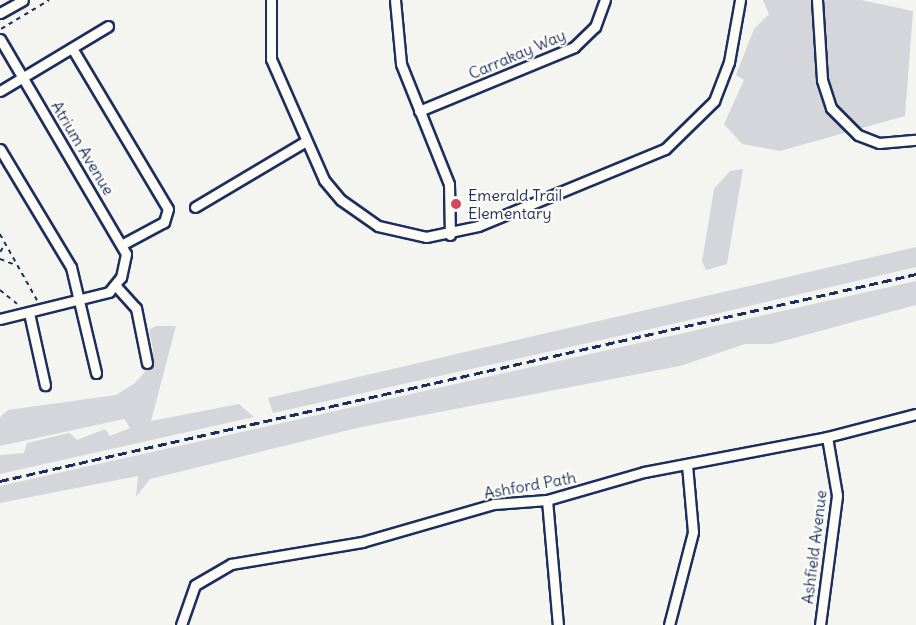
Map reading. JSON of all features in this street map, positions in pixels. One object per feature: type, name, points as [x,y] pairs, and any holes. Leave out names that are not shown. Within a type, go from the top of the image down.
[{"type":"street","points":[[0,14],[22,0]]},
{"type":"street","points":[[271,0],[271,59],[303,142],[324,180],[363,218],[413,236],[450,235],[665,149],[714,102],[729,62],[740,0]]},
{"type":"street","points":[[395,0],[396,41],[419,111],[449,184],[450,235]]},
{"type":"street","name":"Carrakay Way","points":[[419,111],[574,47],[595,27],[605,0]]},
{"type":"street","points":[[817,0],[822,80],[831,108],[858,135],[879,143],[916,140]]},
{"type":"street","points":[[0,91],[108,26]]},
{"type":"street","name":"Atrium Avenue","points":[[0,39],[123,244]]},
{"type":"street","points":[[72,48],[169,212],[164,222],[123,244],[118,281],[136,308],[147,363]]},
{"type":"street","points":[[195,207],[303,142]]},
{"type":"street","points":[[0,149],[71,267],[96,373]]},
{"type":"street","points":[[0,319],[80,302],[118,281]]},
{"type":"street","points":[[29,313],[45,385]]},
{"type":"street","name":"Ashford Path","points":[[181,625],[191,591],[216,569],[362,542],[494,504],[546,500],[687,465],[827,437],[916,414]]},
{"type":"street","name":"Ashfield Avenue","points":[[820,625],[837,495],[827,437]]},
{"type":"street","points":[[669,625],[693,532],[687,465]]},
{"type":"street","points":[[546,500],[558,625]]},
{"type":"path","points":[[0,30],[49,0]]},
{"type":"path","points":[[0,234],[37,300]]},
{"type":"path","points":[[0,252],[5,243]]},
{"type":"path","points":[[0,259],[18,266]]},
{"type":"path","points":[[0,290],[17,304]]},
{"type":"shaded area","points":[[763,0],[861,0],[913,11],[905,116],[780,151],[742,144],[724,124],[744,80],[736,75],[754,29],[769,14]]},
{"type":"shaded area","points":[[743,169],[727,264],[706,270],[702,261],[714,189],[730,171]]},
{"type":"shaded area","points":[[916,247],[916,267],[677,323],[273,413],[268,398]]},
{"type":"shaded area","points":[[916,281],[916,305],[772,344],[745,344],[680,366],[361,427],[150,479],[136,497],[138,476],[0,503],[0,486]]},
{"type":"shaded area","points":[[156,326],[176,326],[151,421],[239,404],[254,417],[0,474],[0,455],[24,453],[27,443],[69,433],[77,440],[105,429],[110,436],[130,428],[124,419],[0,446],[0,417],[8,410],[116,395],[135,383],[145,372],[153,350],[149,330]]},
{"type":"railway","points":[[0,481],[916,274]]},
{"type":"place","name":"Emerald Trail Elementary","points":[[456,204]]}]
